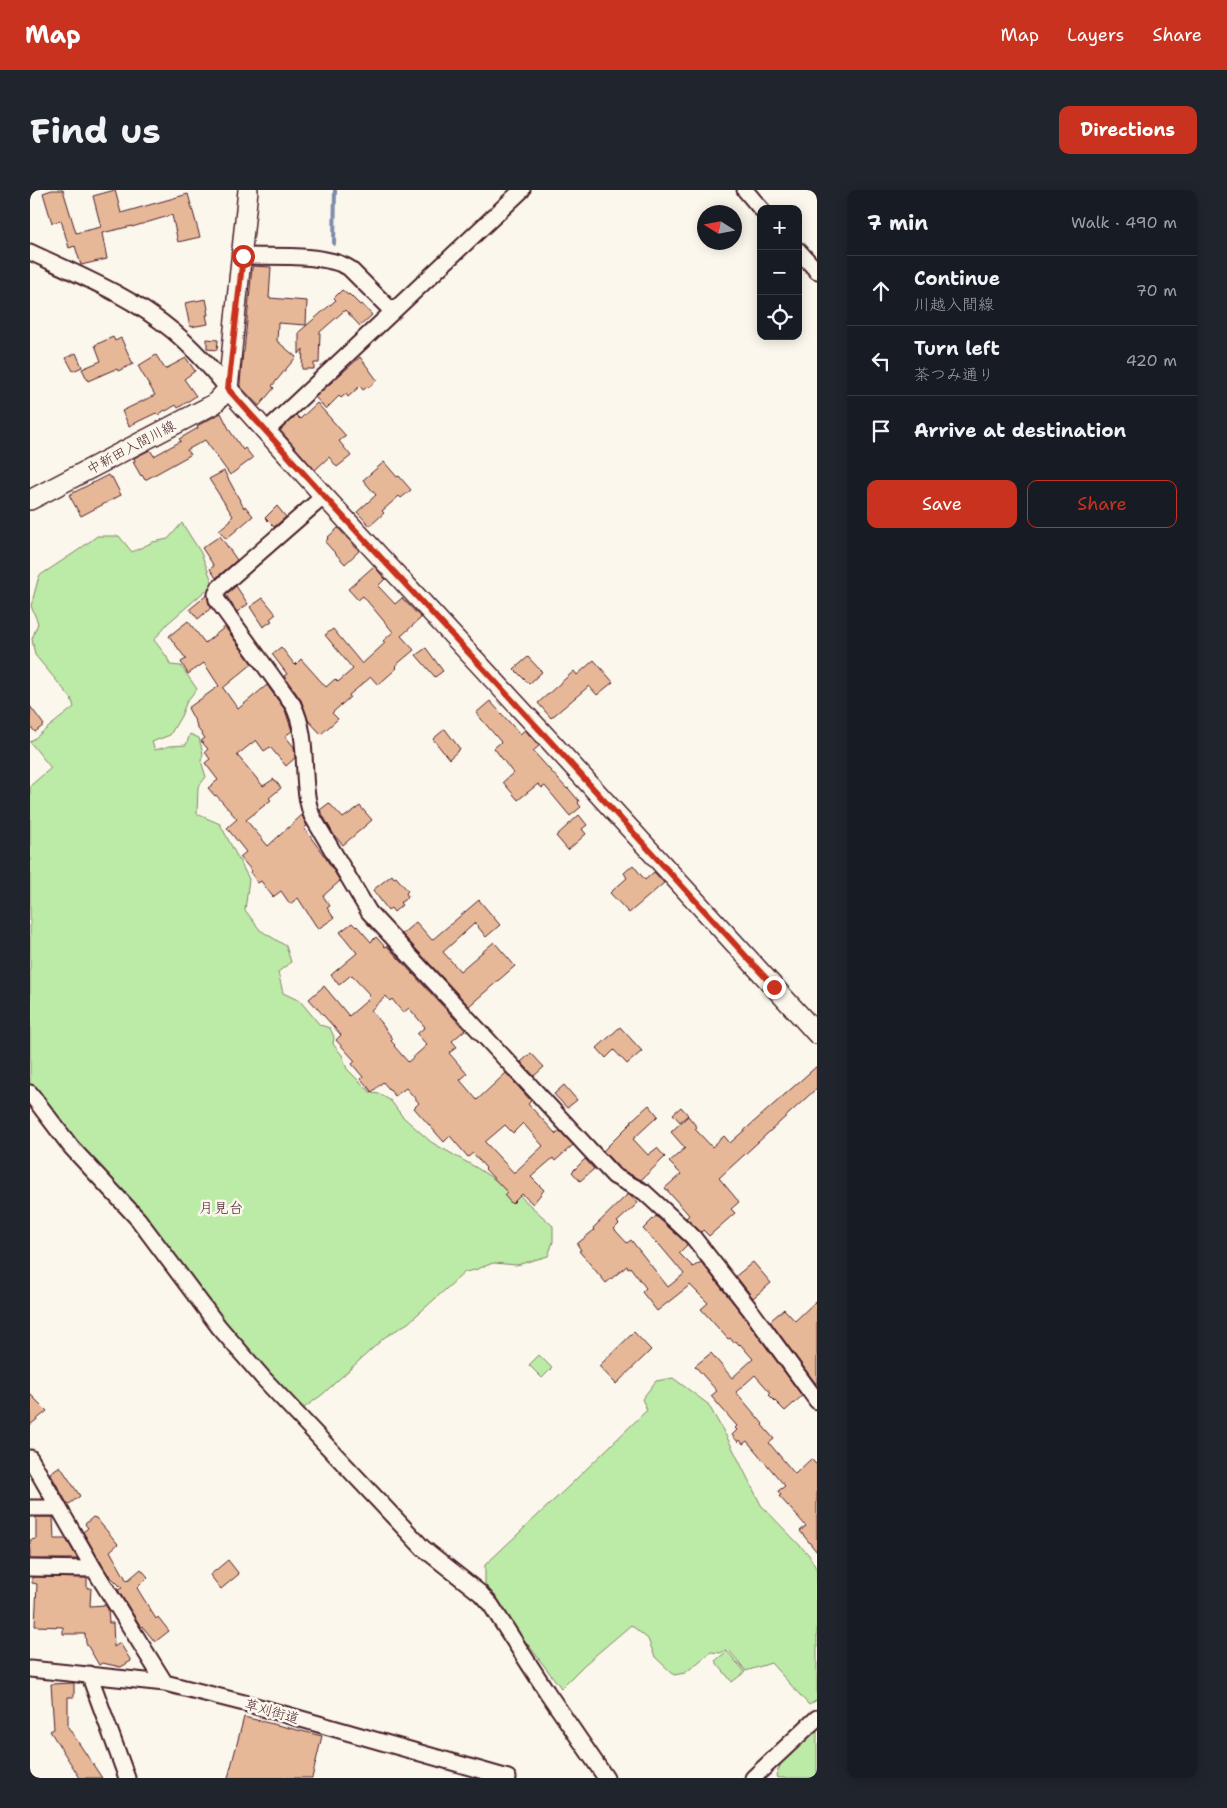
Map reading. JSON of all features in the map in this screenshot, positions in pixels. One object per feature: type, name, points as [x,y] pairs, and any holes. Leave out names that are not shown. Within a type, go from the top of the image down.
[{"type":"main road","points":[[248,190],[243,256],[228,389],[265,432],[817,1034]]},
{"type":"main road","name":"中新田入間川線","points":[[30,500],[214,404],[228,389]]},
{"type":"street","points":[[265,432],[522,190]]},
{"type":"street","points":[[745,190],[758,205]]},
{"type":"street","points":[[30,252],[116,293],[152,315],[174,331],[209,366],[228,389]]},
{"type":"street","points":[[802,254],[817,271]]},
{"type":"street","points":[[243,256],[325,260],[342,264],[349,268],[392,311]]},
{"type":"street","points":[[324,496],[219,588],[216,594],[218,600],[293,705],[298,716],[305,751],[308,801],[312,816],[370,912],[614,1176],[644,1192],[693,1237],[749,1308],[817,1401]]},
{"type":"street","points":[[30,1093],[71,1147],[138,1219],[218,1327],[264,1379],[423,1548],[480,1593],[491,1605],[547,1692],[606,1778]]},
{"type":"street","points":[[30,1458],[94,1569],[165,1683]]},
{"type":"street","points":[[30,1508],[58,1508]]},
{"type":"street","points":[[30,1568],[94,1569]]},
{"type":"street","name":"草刈街道","points":[[30,1669],[165,1683],[252,1705],[508,1778]]},
{"type":"street","points":[[89,1674],[126,1778]]},
{"type":"street","points":[[753,1778],[817,1718]]},
{"type":"green space","points":[[182,523],[201,553],[213,584],[167,624],[154,640],[167,657],[170,665],[181,666],[197,689],[187,701],[170,735],[152,742],[155,750],[170,746],[186,745],[190,734],[199,738],[203,754],[201,761],[206,777],[198,787],[197,814],[220,824],[249,879],[245,910],[260,930],[286,946],[291,962],[278,972],[283,993],[300,1001],[320,1025],[330,1028],[334,1037],[333,1044],[342,1055],[347,1069],[371,1093],[380,1094],[391,1101],[402,1116],[431,1142],[477,1168],[520,1196],[553,1226],[553,1242],[548,1256],[517,1265],[493,1263],[465,1272],[408,1323],[385,1337],[323,1394],[300,1411],[218,1313],[142,1212],[75,1144],[30,1083],[30,786],[51,768],[30,742],[74,707],[71,698],[35,655],[32,639],[38,623],[31,606],[39,576],[97,536],[119,536],[132,552],[153,542],[168,539]]},
{"type":"green space","points":[[539,1355],[552,1368],[542,1378],[529,1365]]},
{"type":"green space","points":[[673,1378],[708,1404],[761,1505],[809,1555],[817,1570],[817,1700],[809,1705],[771,1663],[746,1671],[728,1649],[720,1653],[711,1652],[685,1673],[674,1675],[655,1657],[648,1639],[631,1625],[584,1665],[561,1688],[485,1588],[485,1565],[647,1410],[642,1399],[656,1381]]},
{"type":"green space","points":[[727,1651],[745,1672],[732,1682],[715,1661]]},
{"type":"green space","points":[[817,1727],[817,1778],[777,1778],[776,1775],[784,1757]]},
{"type":"building","points":[[52,190],[63,190],[76,233],[101,227],[93,196],[115,190],[121,213],[188,194],[200,237],[178,242],[172,215],[132,227],[102,233],[107,259],[81,265],[75,246],[69,248],[61,220],[52,223],[43,193]]},
{"type":"building","points":[[253,266],[271,267],[269,298],[307,301],[306,325],[278,323],[277,341],[296,357],[272,386],[274,388],[259,406],[240,386]]},
{"type":"building","points":[[342,290],[360,305],[362,304],[372,315],[360,326],[345,310],[320,332],[319,363],[314,363],[314,369],[302,369],[303,349],[299,354],[299,332],[336,300],[334,298]]},
{"type":"building","points":[[206,299],[208,324],[190,327],[185,303]]},
{"type":"building","points":[[113,337],[115,341],[121,338],[133,364],[88,381],[82,369],[101,361],[95,345]]},
{"type":"building","points":[[207,339],[218,340],[217,350],[207,349]]},
{"type":"building","points":[[76,353],[82,367],[73,371],[66,358]]},
{"type":"building","points":[[156,355],[165,369],[186,358],[195,371],[184,379],[196,396],[178,408],[176,405],[158,415],[156,413],[129,426],[122,411],[155,395],[138,366]]},
{"type":"building","points":[[360,357],[377,380],[363,390],[360,386],[348,397],[346,394],[341,398],[339,396],[326,409],[315,397]]},
{"type":"building","points":[[317,403],[346,436],[339,441],[351,456],[337,467],[329,457],[315,470],[280,430],[296,415],[300,419]]},
{"type":"building","points":[[221,413],[243,450],[245,448],[253,458],[230,475],[205,440],[187,450],[190,455],[145,480],[141,476],[133,462],[135,461],[134,458],[150,450],[154,456],[181,441],[179,439],[198,428],[197,426]]},
{"type":"building","points":[[384,462],[411,490],[401,498],[399,496],[382,511],[384,513],[370,526],[357,512],[376,495],[363,480]]},
{"type":"building","points":[[224,471],[244,508],[245,506],[253,516],[226,539],[219,530],[233,516],[209,479]]},
{"type":"building","points":[[108,475],[110,478],[112,477],[121,495],[81,516],[69,495]]},
{"type":"building","points":[[277,506],[286,517],[274,527],[265,518]]},
{"type":"building","points":[[338,528],[359,551],[345,564],[325,542]]},
{"type":"building","points":[[220,536],[237,560],[216,578],[210,569],[214,566],[202,548]]},
{"type":"building","points":[[374,566],[385,579],[378,586],[395,604],[402,598],[421,618],[401,636],[414,650],[395,666],[397,668],[378,685],[371,677],[349,695],[350,697],[332,713],[338,719],[321,734],[308,720],[301,700],[284,676],[287,674],[272,654],[281,647],[295,665],[301,659],[326,687],[335,679],[338,682],[353,669],[325,635],[333,629],[362,664],[385,643],[383,641],[393,632],[363,596],[358,600],[348,589]]},
{"type":"building","points":[[236,586],[248,604],[237,612],[226,595]]},
{"type":"building","points":[[207,595],[211,608],[198,619],[190,609]]},
{"type":"building","points":[[263,598],[276,614],[270,619],[272,621],[263,627],[250,607]]},
{"type":"building","points":[[188,621],[205,643],[225,627],[252,664],[223,688],[238,709],[267,685],[285,710],[292,731],[285,736],[294,747],[295,758],[286,766],[270,747],[264,751],[256,740],[237,755],[263,786],[274,779],[281,788],[269,798],[271,800],[246,820],[268,846],[302,815],[307,826],[304,828],[340,881],[323,896],[330,906],[327,908],[334,918],[318,929],[298,898],[290,904],[281,891],[273,897],[261,881],[258,883],[250,872],[252,871],[240,857],[246,852],[227,828],[237,819],[208,788],[218,780],[205,763],[210,759],[205,752],[208,749],[201,741],[205,738],[196,726],[188,708],[219,686],[204,663],[188,674],[181,662],[186,659],[169,636]]},
{"type":"building","points":[[426,648],[443,671],[435,677],[416,655]]},
{"type":"building","points":[[528,657],[542,672],[529,684],[514,669]]},
{"type":"building","points":[[594,660],[613,682],[597,695],[589,686],[551,718],[538,703],[574,671],[577,675]]},
{"type":"building","points":[[490,701],[520,734],[525,730],[539,746],[533,751],[579,801],[578,803],[581,807],[570,816],[545,786],[542,788],[538,784],[518,800],[503,782],[513,773],[494,748],[501,742],[476,713]]},
{"type":"building","points":[[30,706],[44,725],[35,732],[30,726]]},
{"type":"building","points":[[445,729],[460,749],[449,759],[433,739]]},
{"type":"building","points":[[329,803],[343,818],[360,806],[372,820],[343,845],[334,835],[320,810]]},
{"type":"building","points":[[579,815],[587,825],[582,829],[586,834],[568,850],[556,836]]},
{"type":"building","points":[[633,865],[645,880],[654,872],[664,883],[629,913],[610,893],[627,878],[624,873]]},
{"type":"building","points":[[392,875],[408,891],[406,893],[408,897],[400,903],[402,905],[394,912],[391,908],[388,910],[373,890]]},
{"type":"building","points":[[479,900],[500,925],[486,937],[475,923],[443,952],[460,971],[494,942],[515,966],[469,1006],[402,934],[416,922],[432,940]]},
{"type":"building","points":[[352,923],[371,942],[376,937],[385,947],[387,946],[465,1030],[452,1041],[457,1047],[449,1053],[467,1074],[460,1080],[477,1100],[506,1073],[531,1101],[528,1104],[556,1134],[560,1131],[573,1145],[555,1161],[553,1158],[531,1177],[544,1190],[533,1204],[522,1194],[512,1204],[504,1195],[507,1192],[473,1153],[468,1157],[450,1136],[444,1142],[414,1108],[419,1103],[406,1088],[395,1096],[383,1082],[372,1092],[361,1079],[363,1077],[352,1064],[355,1061],[336,1040],[341,1035],[309,999],[324,986],[349,1016],[370,998],[368,996],[370,995],[351,975],[339,985],[331,975],[357,953],[340,932]],"holes":[[[386,996],[390,1001],[392,999],[403,1013],[409,1008],[425,1027],[417,1034],[427,1045],[408,1062],[394,1046],[391,1041],[393,1039],[371,1010]],[[523,1123],[543,1146],[514,1173],[485,1142],[505,1125],[513,1133]]]},
{"type":"building","points":[[620,1027],[642,1051],[627,1064],[614,1050],[606,1058],[597,1048]]},
{"type":"building","points":[[531,1053],[544,1067],[534,1076],[521,1062]]},
{"type":"building","points":[[817,1066],[817,1088],[719,1178],[739,1202],[731,1209],[735,1213],[709,1236],[703,1230],[701,1232],[686,1218],[689,1215],[665,1188],[681,1174],[669,1162],[685,1148],[671,1132],[688,1116],[697,1127],[695,1129],[712,1147],[724,1136],[730,1143]]},
{"type":"building","points":[[564,1085],[577,1100],[567,1108],[554,1094]]},
{"type":"building","points":[[649,1105],[658,1116],[633,1139],[648,1155],[657,1148],[665,1157],[641,1180],[620,1169],[603,1151]]},
{"type":"building","points":[[681,1107],[688,1115],[680,1122],[673,1114]]},
{"type":"building","points":[[585,1159],[594,1169],[580,1181],[572,1172]]},
{"type":"building","points":[[628,1194],[638,1203],[617,1222],[619,1224],[614,1229],[627,1243],[631,1240],[668,1287],[684,1274],[657,1242],[643,1229],[656,1216],[686,1243],[687,1245],[679,1253],[693,1267],[701,1262],[802,1396],[785,1411],[769,1395],[771,1393],[755,1375],[736,1392],[774,1439],[769,1443],[795,1474],[811,1459],[817,1465],[817,1552],[800,1531],[806,1526],[779,1496],[781,1495],[778,1491],[785,1486],[747,1441],[743,1444],[740,1440],[738,1442],[732,1435],[737,1430],[735,1428],[737,1426],[711,1396],[717,1391],[695,1366],[711,1353],[732,1378],[753,1359],[740,1344],[736,1341],[734,1343],[730,1338],[728,1339],[701,1309],[708,1303],[690,1285],[657,1311],[642,1292],[646,1288],[630,1267],[628,1268],[627,1266],[606,1283],[579,1251],[581,1250],[577,1244],[594,1230],[593,1228]]},
{"type":"building","points":[[753,1262],[771,1283],[753,1298],[736,1276]]},
{"type":"building","points":[[817,1300],[816,1384],[770,1321],[784,1309],[795,1321]]},
{"type":"building","points":[[634,1332],[651,1350],[616,1384],[599,1366]]},
{"type":"building","points":[[30,1394],[47,1411],[30,1425]]},
{"type":"building","points":[[60,1466],[80,1496],[68,1505],[50,1473]]},
{"type":"building","points":[[36,1517],[53,1517],[54,1539],[66,1539],[78,1559],[30,1559],[30,1540],[36,1539]]},
{"type":"building","points":[[93,1517],[96,1518],[118,1544],[110,1551],[127,1581],[141,1569],[148,1577],[137,1588],[156,1619],[158,1617],[169,1631],[155,1642],[141,1627],[118,1590],[122,1588],[107,1573],[83,1532],[88,1528],[85,1524]]},
{"type":"building","points":[[228,1560],[239,1574],[221,1589],[210,1575]]},
{"type":"building","points":[[32,1577],[87,1578],[87,1588],[91,1588],[90,1606],[105,1605],[108,1609],[109,1623],[113,1623],[114,1647],[120,1643],[131,1661],[121,1667],[102,1663],[99,1665],[86,1643],[85,1634],[63,1634],[63,1627],[35,1626],[37,1584],[32,1583]]},
{"type":"building","points":[[74,1683],[74,1697],[68,1697],[68,1727],[102,1778],[80,1778],[50,1731],[54,1729],[51,1684]]},
{"type":"building","points":[[244,1717],[322,1736],[312,1778],[228,1778]]},
{"type":"waterway","points":[[334,244],[335,190]]},
{"type":"district","name":"月見台","points":[[221,1208]]},
{"type":"route","points":[[243,256],[228,389],[265,432],[774,987]]}]
